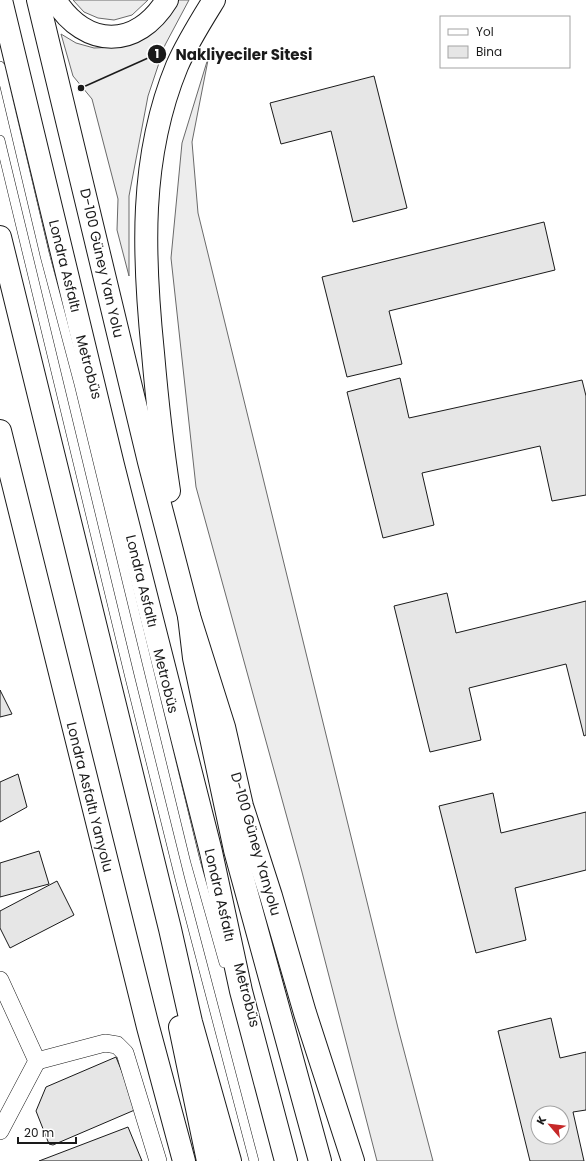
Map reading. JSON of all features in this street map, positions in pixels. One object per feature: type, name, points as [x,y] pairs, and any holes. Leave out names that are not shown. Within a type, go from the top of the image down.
[{"type":"main road","name":"Londra Asfaltı","points":[[1,0],[113,465],[211,852],[241,991],[286,1161]]},
{"type":"main road","name":"D-100 Güney Yan Yolu","points":[[38,0],[149,462],[167,526]]},
{"type":"main road","points":[[56,0],[73,22],[86,32],[100,37],[119,36],[137,30],[152,19],[167,0]]},
{"type":"main road","points":[[167,526],[171,504],[149,312],[145,253],[146,209],[155,138],[165,100],[177,66],[214,0]]},
{"type":"main road","points":[[0,237],[170,929],[191,1022],[230,1161]]},
{"type":"main road","points":[[0,283],[22,328]]},
{"type":"main road","name":"Londra Asfaltı Yanyolu","points":[[0,431],[148,1027],[184,1161]]},
{"type":"main road","name":"D-100 Güney Yanyolu","points":[[167,526],[189,616],[224,727],[242,806],[271,896],[305,1012],[353,1161]]},
{"type":"main road","points":[[189,616],[195,665],[235,850],[320,1161]]},
{"type":"main road","points":[[170,929],[173,987],[184,1051],[208,1161]]},
{"type":"street","points":[[0,980],[36,1061]]},
{"type":"street","points":[[0,1131],[36,1061],[105,1043],[117,1045],[125,1053],[158,1161]]},
{"type":"lane","name":"Metrobüs","points":[[0,66],[43,249],[79,384],[195,860],[280,1161]]},
{"type":"lane","points":[[0,140],[180,879],[254,1161]]},
{"type":"shaded area","points":[[73,0],[148,0],[132,15],[114,20],[98,18],[84,12]]},
{"type":"shaded area","points":[[177,0],[189,0],[165,45],[148,96],[129,196],[129,276],[117,230],[118,199],[92,99],[73,76],[61,34],[76,43],[94,48],[116,47]]},
{"type":"shaded area","points":[[209,55],[192,142],[198,213],[398,1028],[433,1161],[377,1161],[302,872],[196,487],[171,258],[182,143]]},
{"type":"building","points":[[374,76],[407,208],[353,222],[331,131],[281,144],[270,103]]},
{"type":"building","points":[[544,222],[555,270],[389,311],[402,364],[347,377],[322,277]]},
{"type":"building","points":[[400,378],[409,418],[582,380],[586,396],[586,495],[552,501],[540,446],[422,473],[434,525],[383,538],[347,392]]},
{"type":"building","points":[[447,593],[456,633],[586,601],[586,735],[584,736],[566,664],[469,688],[481,740],[430,752],[394,606]]},
{"type":"building","points":[[0,690],[12,714],[0,717]]},
{"type":"building","points":[[18,774],[27,807],[0,822],[0,782]]},
{"type":"building","points":[[493,793],[501,833],[586,812],[586,870],[515,888],[526,940],[476,953],[439,806]]},
{"type":"building","points":[[39,851],[49,884],[0,897],[0,863]]},
{"type":"building","points":[[57,881],[74,915],[10,948],[0,928],[0,911]]},
{"type":"building","points":[[551,1018],[560,1058],[586,1052],[586,1110],[573,1112],[584,1161],[530,1161],[498,1031]]},
{"type":"building","points":[[116,1057],[137,1109],[53,1145],[49,1144],[36,1111],[46,1087]]},
{"type":"building","points":[[128,1127],[142,1161],[39,1161]]},
{"type":"place","name":"Nakliyeciler Sitesi","points":[[81,88]]}]
